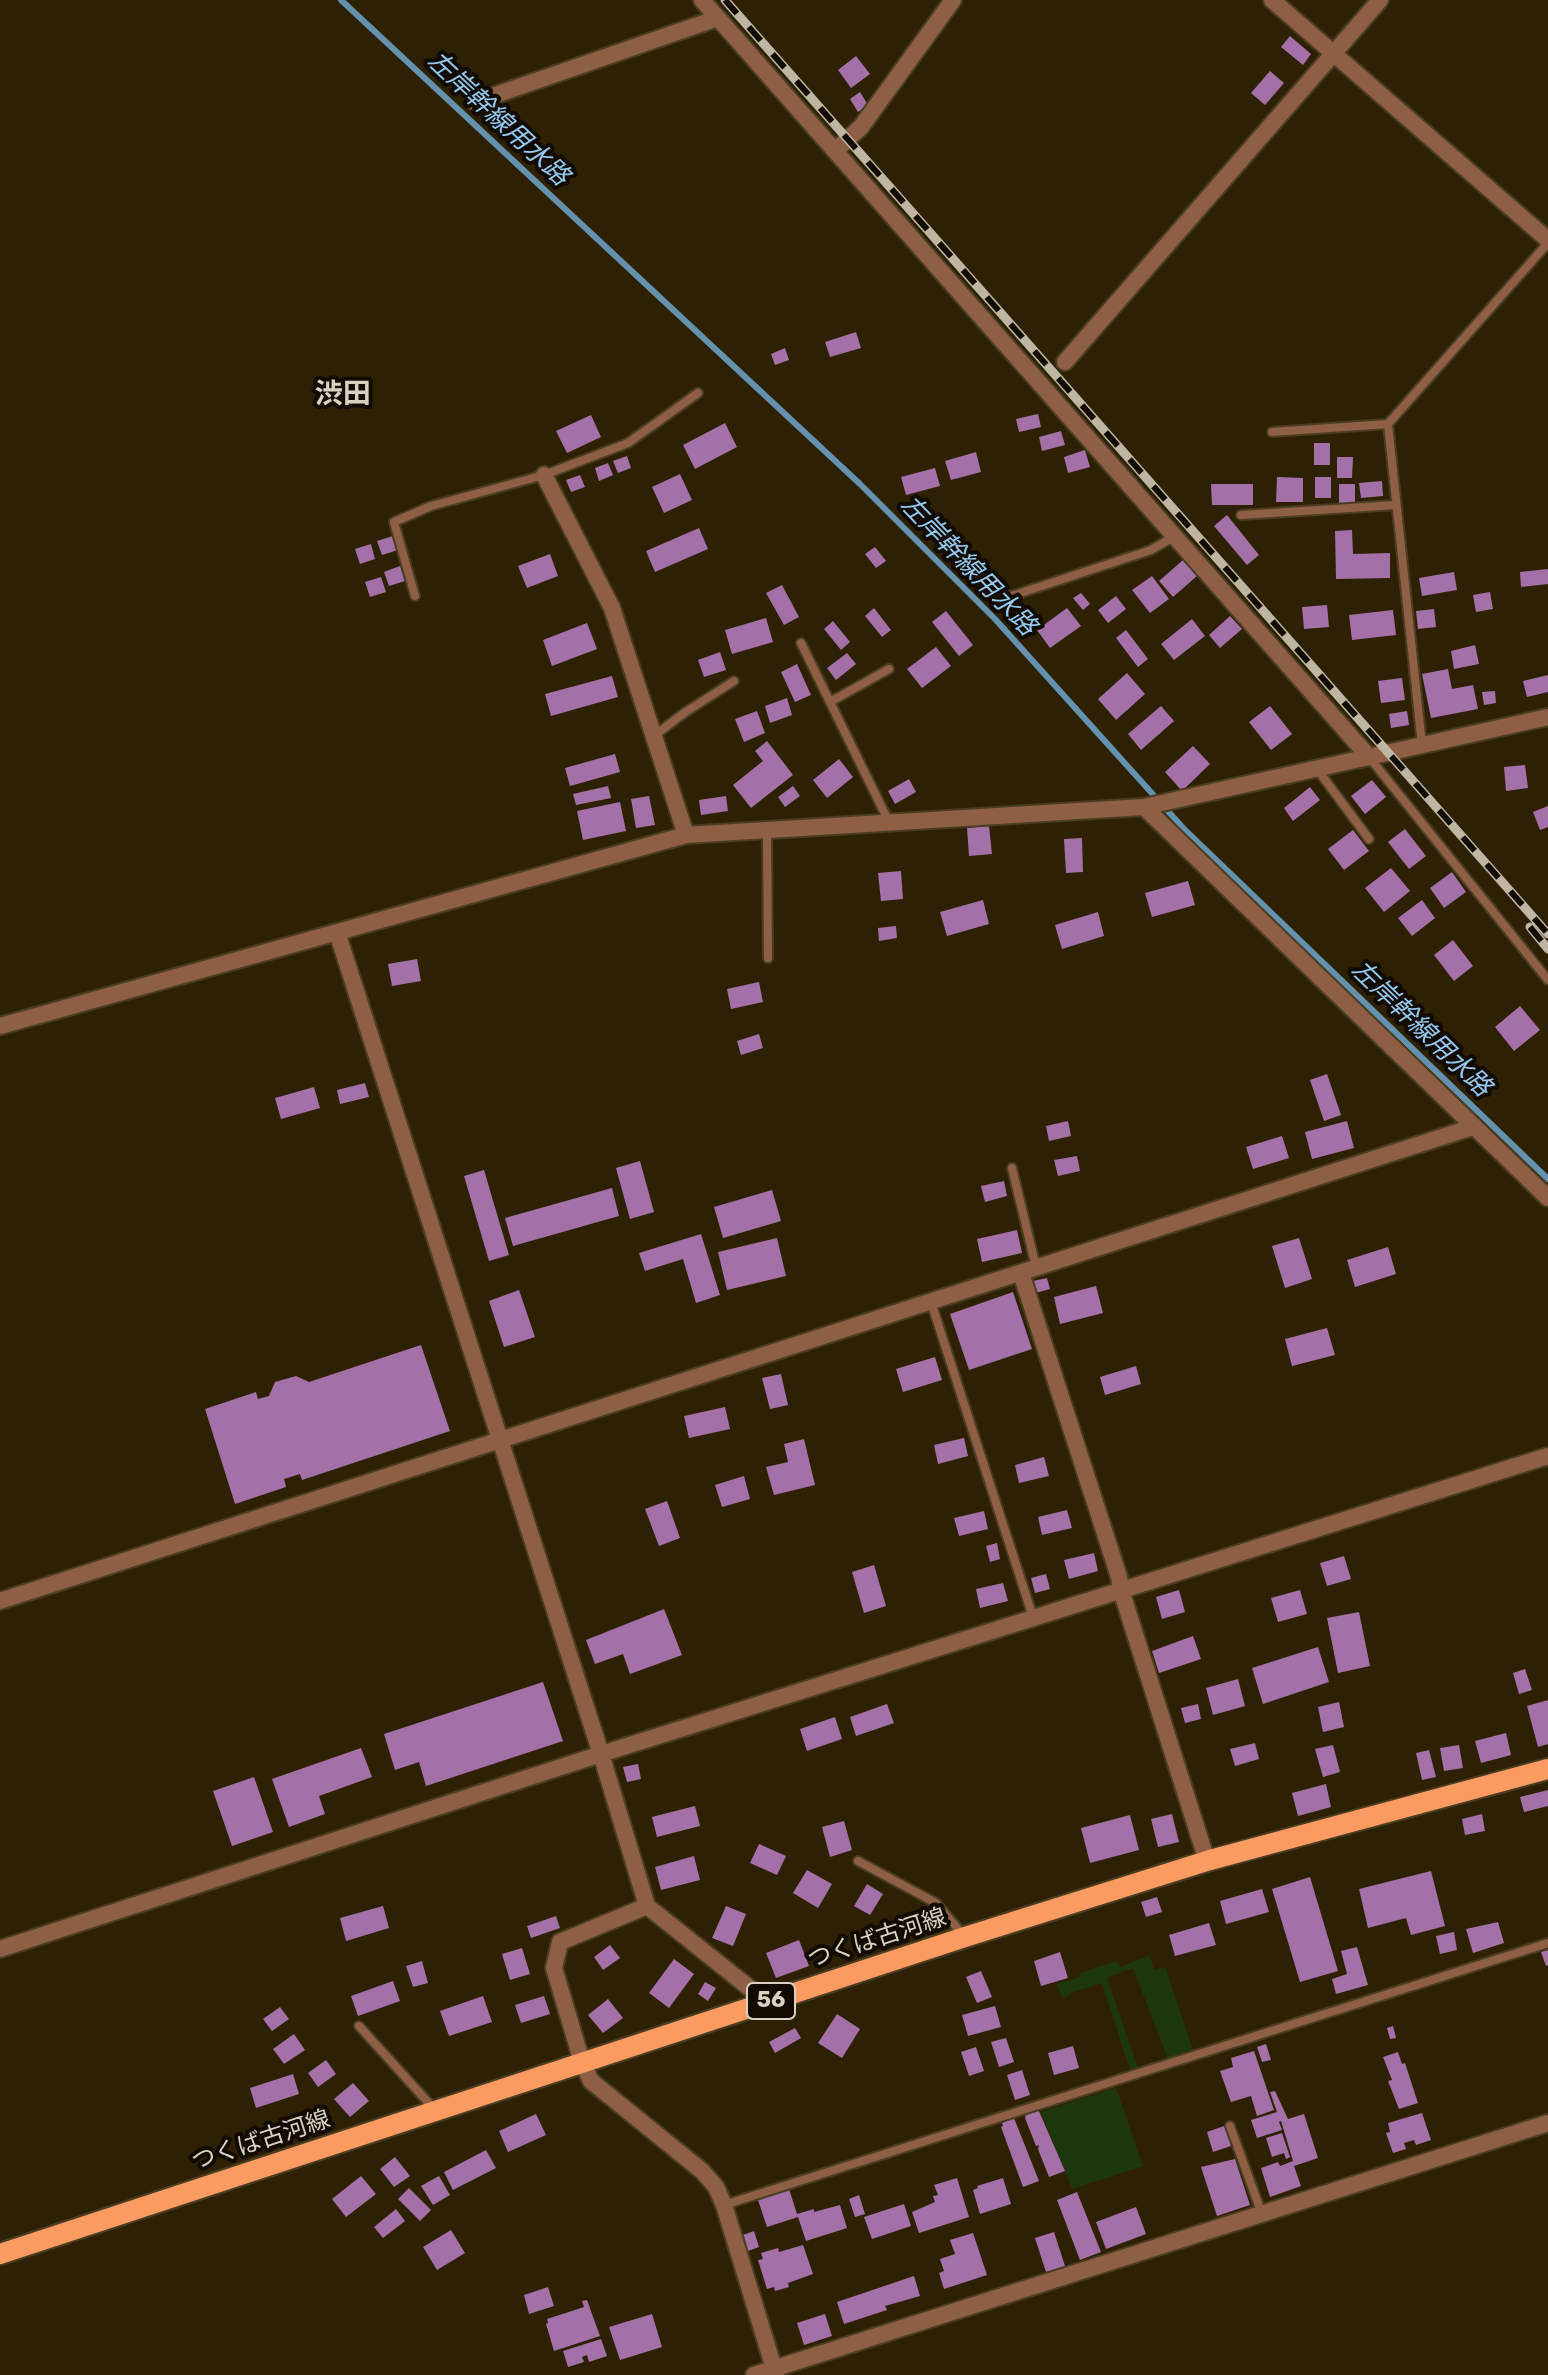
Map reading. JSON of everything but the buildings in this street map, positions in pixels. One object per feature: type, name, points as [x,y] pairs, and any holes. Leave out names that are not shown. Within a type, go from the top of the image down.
[{"type":"main road","name":"つくば古河線","points":[[0,2254],[965,1937],[1207,1861],[1548,1769]]},
{"type":"street","points":[[702,0],[1369,757]]},
{"type":"street","points":[[835,151],[861,127],[953,0]]},
{"type":"street","points":[[1272,0],[1548,242]]},
{"type":"street","points":[[1065,362],[1380,0]]},
{"type":"street","points":[[475,102],[718,18]]},
{"type":"street","points":[[544,475],[612,608],[686,835]]},
{"type":"street","points":[[0,1026],[686,835],[1144,807],[1548,717]]},
{"type":"street","points":[[1144,807],[1548,1198]]},
{"type":"street","points":[[337,932],[647,1906],[767,2002]]},
{"type":"street","points":[[0,1601],[1473,1127]]},
{"type":"street","points":[[1029,1270],[1121,1590],[1207,1861]]},
{"type":"street","points":[[0,1949],[601,1754],[1548,1456]]},
{"type":"street","points":[[647,1906],[560,1942],[554,1968],[582,2062],[591,2081],[702,2171],[716,2187],[775,2372]]},
{"type":"street","points":[[754,2375],[775,2372],[1548,2123]]},
{"type":"lane","points":[[1272,432],[1388,424],[1548,242]]},
{"type":"lane","points":[[415,596],[394,522],[431,506],[544,475],[628,443],[698,393]]},
{"type":"lane","points":[[1388,424],[1422,745]]},
{"type":"lane","points":[[1241,515],[1396,505]]},
{"type":"lane","points":[[996,601],[1151,550],[1176,535]]},
{"type":"lane","points":[[801,643],[890,823]]},
{"type":"lane","points":[[830,702],[889,669]]},
{"type":"lane","points":[[654,736],[734,681]]},
{"type":"lane","points":[[1369,757],[1548,980]]},
{"type":"lane","points":[[1317,769],[1369,839]]},
{"type":"lane","points":[[767,830],[768,958]]},
{"type":"lane","points":[[1012,1168],[1029,1270]]},
{"type":"lane","points":[[931,1302],[1033,1618]]},
{"type":"lane","points":[[858,1861],[936,1903],[965,1937]]},
{"type":"lane","points":[[724,2205],[1548,1943]]},
{"type":"lane","points":[[359,2026],[435,2111]]},
{"type":"lane","points":[[1230,2126],[1262,2214]]},
{"type":"green space","points":[[1150,1955],[1154,1970],[1165,1967],[1193,2050],[1168,2058],[1133,1968],[1107,1978],[1138,2068],[1130,2070],[1102,1983],[1073,1992],[1063,1999],[1057,1984],[1117,1961],[1121,1967]]},
{"type":"green space","points":[[1116,2088],[1143,2166],[1072,2189],[1041,2112]]},
{"type":"waterway","name":"左岸幹線用水路","points":[[341,0],[860,484],[995,619],[1185,830],[1548,1179]]},
{"type":"railway","points":[[725,0],[1548,934]]},
{"type":"railway","points":[[1530,927],[1548,949]]},
{"type":"district","name":"渋田","points":[[343,395]]}]
